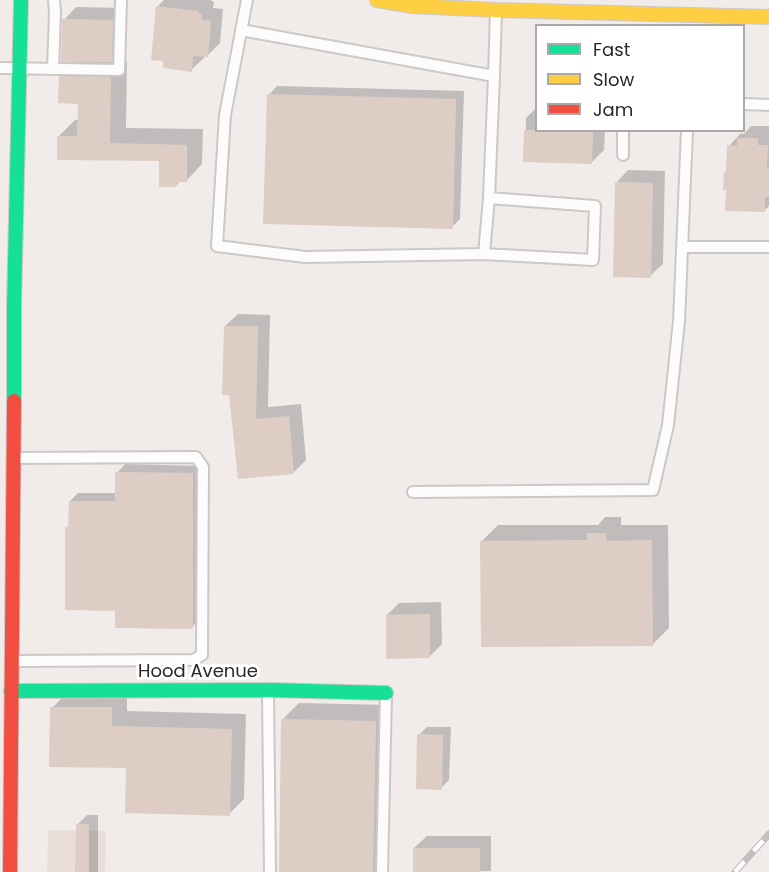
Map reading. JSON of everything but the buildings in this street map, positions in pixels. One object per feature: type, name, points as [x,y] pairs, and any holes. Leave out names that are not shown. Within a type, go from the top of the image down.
[{"type":"street","points":[[10,872],[5,845],[5,691],[12,661],[14,306],[21,0]]},
{"type":"street","points":[[377,0],[413,6],[496,10],[544,19],[635,13],[691,20],[769,17]]},
{"type":"street","name":"Hood Avenue","points":[[5,691],[268,690],[386,693]]},
{"type":"lane","points":[[53,69],[54,0]]},
{"type":"lane","points":[[0,68],[119,70],[121,0]]},
{"type":"lane","points":[[247,0],[225,115],[217,246],[305,257],[483,254],[592,260],[595,206],[489,198]]},
{"type":"lane","points":[[483,254],[489,198],[496,10]]},
{"type":"lane","points":[[241,30],[494,76]]},
{"type":"lane","points":[[745,104],[769,105]]},
{"type":"lane","points":[[622,155],[623,132]]},
{"type":"lane","points":[[413,492],[653,490],[668,425],[679,321],[687,132]]},
{"type":"lane","points":[[682,247],[769,247]]},
{"type":"lane","points":[[12,661],[194,660],[202,655],[203,467],[196,457],[14,458]]},
{"type":"lane","points":[[268,690],[270,872]]},
{"type":"lane","points":[[382,872],[386,693]]},
{"type":"shaded area","points":[[48,830],[106,831],[105,872],[47,872]]},
{"type":"railway","points":[[735,872],[769,834]]},
{"type":"traffic: fast","points":[[14,401],[21,0]]},
{"type":"traffic: fast","points":[[11,691],[268,690],[386,693]]},
{"type":"traffic: slow","points":[[377,0],[413,6],[496,10],[769,17]]},
{"type":"traffic: jam","points":[[10,872],[14,401]]}]
